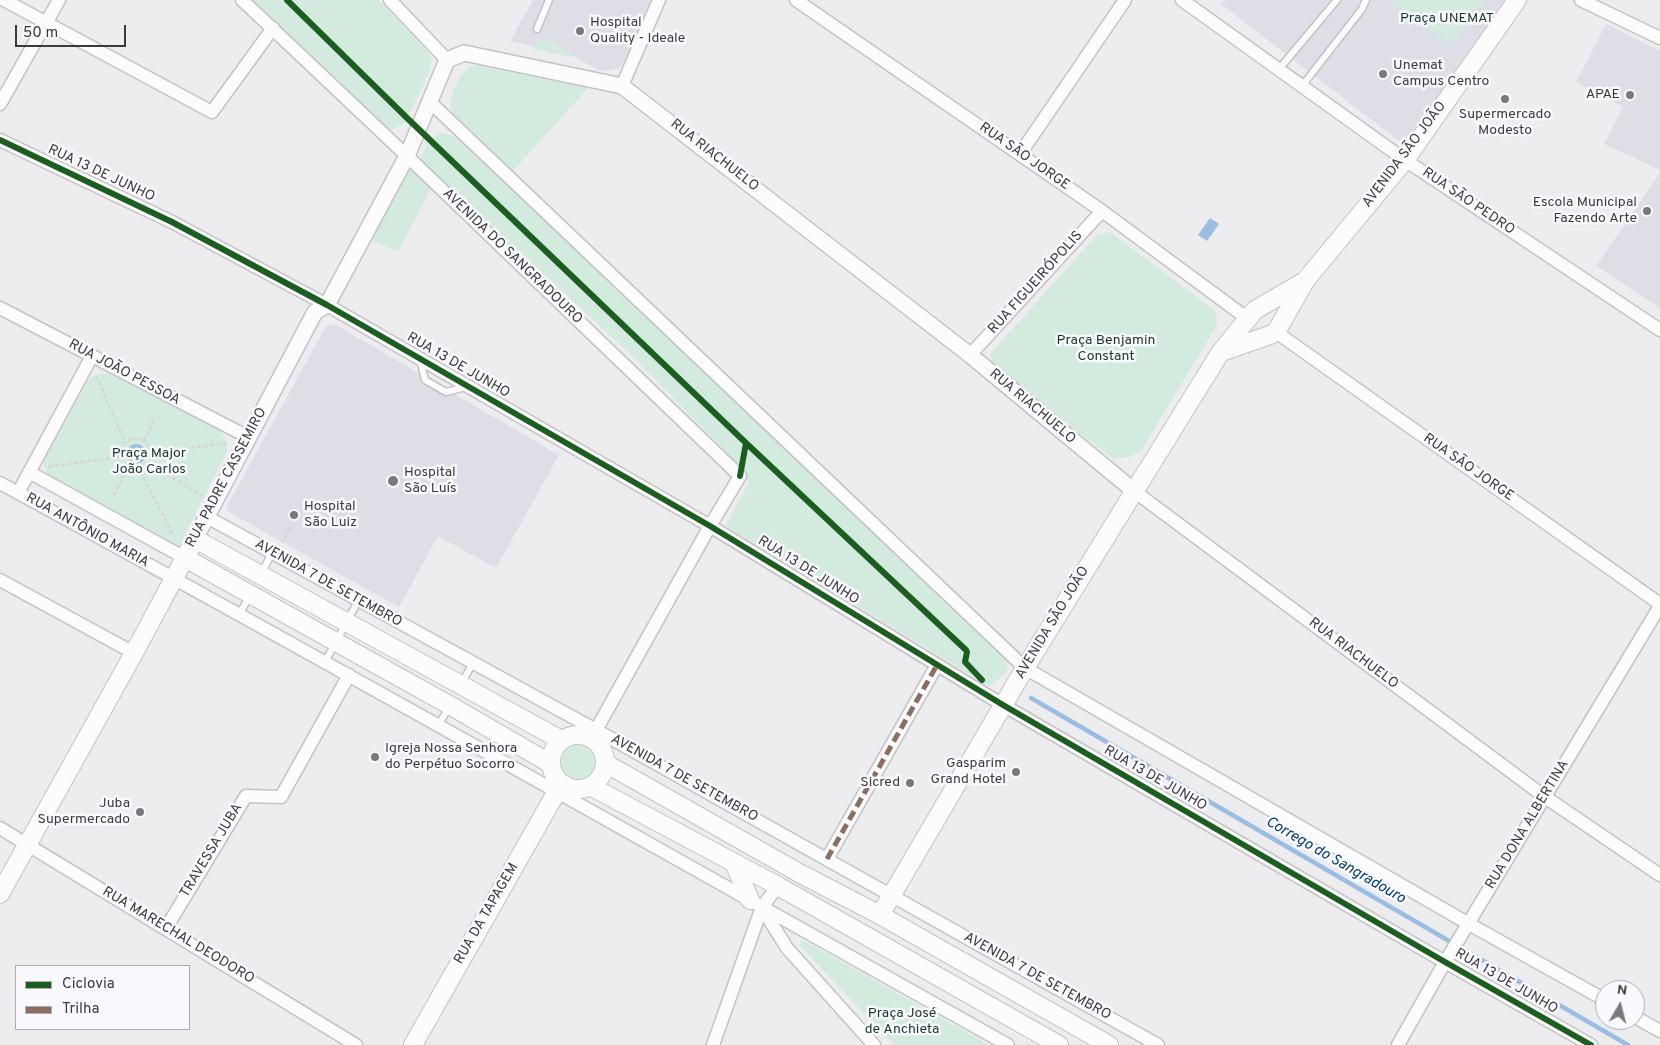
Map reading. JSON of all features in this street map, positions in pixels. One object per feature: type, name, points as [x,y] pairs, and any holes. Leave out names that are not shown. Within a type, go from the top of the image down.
[{"type":"main road","name":"AVENIDA SÃO JOÃO","points":[[1273,331],[1305,281],[1405,160],[1517,0]]},
{"type":"main road","name":"AVENIDA SÃO JOÃO","points":[[880,915],[1025,668],[1220,353],[1255,310],[1305,281]]},
{"type":"main road","points":[[1220,353],[1273,331],[1280,317],[1273,309],[1262,305]]},
{"type":"main road","points":[[1248,319],[1250,329],[1273,331]]},
{"type":"main road","name":"RUA PADRE CASSEMIRO","points":[[0,894],[195,539]]},
{"type":"main road","name":"AVENIDA 7 DE SETEMBRO","points":[[195,539],[562,740]]},
{"type":"main road","points":[[185,558],[551,764]]},
{"type":"main road","points":[[595,735],[602,750],[605,763],[603,772],[598,780],[590,786],[582,788],[561,789],[551,764],[555,747],[569,736],[595,735]]},
{"type":"main road","name":"AVENIDA 7 DE SETEMBRO","points":[[605,763],[802,874],[880,915],[1109,1045]]},
{"type":"main road","points":[[590,786],[778,886],[1060,1045]]},
{"type":"main road","name":"RUA DA TAPAGEM","points":[[413,1045],[561,789]]},
{"type":"main road","points":[[734,863],[756,903]]},
{"type":"main road","points":[[778,886],[787,876],[793,873],[802,874]]},
{"type":"street","points":[[4,0],[212,112],[274,28]]},
{"type":"street","points":[[0,104],[59,0]]},
{"type":"street","name":"AVENIDA DO SANGRADOURO","points":[[242,0],[274,28],[740,476],[710,526]]},
{"type":"street","points":[[390,0],[447,60]]},
{"type":"street","points":[[622,86],[659,0]]},
{"type":"street","name":"RUA SÃO JORGE","points":[[796,0],[1102,211],[1248,319]]},
{"type":"street","points":[[1020,154],[1125,0]]},
{"type":"street","name":"RUA SÃO PEDRO","points":[[1182,0],[1405,160],[1660,330]]},
{"type":"street","points":[[1581,0],[1660,38]]},
{"type":"street","name":"RUA RIACHUELO","points":[[447,60],[464,53],[622,86],[970,355],[1134,491],[1545,797],[1660,876]]},
{"type":"street","name":"RUA PADRE CASSEMIRO","points":[[195,539],[315,312],[327,305],[407,156],[447,60]]},
{"type":"street","points":[[430,102],[1025,668],[1469,924],[1595,994]]},
{"type":"street","name":"RUA 13 DE JUNHO","points":[[0,140],[172,222],[327,305],[710,526],[1003,705],[1591,1045]]},
{"type":"street","name":"RUA FIGUEIRÓPOLIS","points":[[970,355],[1102,211]]},
{"type":"street","name":"RUA JOÃO PESSOA","points":[[0,308],[248,437]]},
{"type":"street","name":"RUA SÃO JORGE","points":[[1273,331],[1660,605]]},
{"type":"street","points":[[18,493],[92,356]]},
{"type":"street","points":[[30,472],[185,558]]},
{"type":"street","name":"RUA ANTÔNIO MARIA","points":[[0,483],[174,578]]},
{"type":"street","name":"AVENIDA 7 DE SETEMBRO","points":[[207,517],[277,549],[358,600],[473,663],[595,735],[827,859],[1141,1041],[1158,1045]]},
{"type":"street","points":[[595,735],[710,526]]},
{"type":"street","points":[[174,578],[438,726],[561,789],[756,903],[1008,1045]]},
{"type":"street","points":[[0,580],[134,653]]},
{"type":"street","name":"RUA DONA ALBERTINA","points":[[1398,1045],[1660,605]]},
{"type":"street","points":[[827,859],[938,665]]},
{"type":"street","name":"TRAVESSA JUBA","points":[[166,928],[246,796],[281,798],[349,675]]},
{"type":"street","name":"RUA MARECHAL DEODORO","points":[[0,828],[356,1045]]},
{"type":"street","points":[[714,1045],[756,903],[778,886]]},
{"type":"street","points":[[756,903],[787,948],[874,1045]]},
{"type":"street","points":[[1645,1023],[1660,1031]]},
{"type":"lane","points":[[537,29],[549,0]]},
{"type":"lane","points":[[1279,69],[1337,0]]},
{"type":"lane","points":[[1302,86],[1362,9],[1366,0]]},
{"type":"lane","points":[[260,574],[277,549]]},
{"type":"lane","points":[[239,614],[250,594]]},
{"type":"lane","points":[[325,662],[358,600]]},
{"type":"lane","points":[[461,685],[473,663]]},
{"type":"lane","points":[[438,726],[450,706]]},
{"type":"path","points":[[95,375],[125,442]]},
{"type":"path","points":[[144,441],[154,418]]},
{"type":"path","points":[[136,438],[144,441],[150,447],[152,453],[150,464],[141,472],[135,473],[126,470],[121,466],[118,457],[119,450],[125,442],[136,438]]},
{"type":"path","points":[[152,453],[228,443]]},
{"type":"path","points":[[44,468],[118,457]]},
{"type":"path","points":[[150,464],[204,498]]},
{"type":"path","points":[[114,495],[126,470]]},
{"type":"path","points":[[141,472],[176,541]]},
{"type":"path","points":[[277,549],[291,527]]},
{"type":"shaded area","points":[[533,0],[651,0],[626,60],[618,69],[602,71],[597,70],[573,55],[572,57],[534,49],[534,47],[510,41]]},
{"type":"shaded area","name":"Unemat Campus Centro","points":[[1224,0],[1510,0],[1403,144],[1221,4]]},
{"type":"shaded area","name":"APAE","points":[[1606,24],[1660,51],[1660,170],[1604,144],[1623,107],[1576,82]]},
{"type":"shaded area","name":"Escola Municipal Fazendo Arte","points":[[1660,173],[1660,308],[1596,266]]},
{"type":"shaded area","name":"Hospital São Luís","points":[[330,325],[336,325],[559,455],[496,568],[438,536],[399,607],[227,511],[227,506],[325,328]]},
{"type":"green space","points":[[251,0],[379,0],[428,52],[432,59],[428,76],[404,124],[389,131]]},
{"type":"green space","name":"Praça UNEMAT","points":[[1393,0],[1485,0],[1452,45],[1394,4]]},
{"type":"green space","points":[[545,40],[552,41],[573,55],[572,57],[534,49],[537,44]]},
{"type":"green space","points":[[474,65],[588,88],[513,171],[455,115],[450,107],[460,77],[468,68]]},
{"type":"green space","points":[[440,133],[451,135],[467,145],[1008,662],[1005,674],[989,686],[729,528],[726,525],[749,482],[747,477],[731,457],[627,351],[420,161],[428,145]]},
{"type":"green space","points":[[414,171],[431,188],[398,252],[370,239],[405,174]]},
{"type":"green space","name":"Praça Benjamin Constant","points":[[1110,232],[1214,310],[1217,318],[1217,325],[1141,451],[1130,457],[1113,459],[993,366],[990,354],[1097,235]]},
{"type":"green space","name":"Praça Major João Carlos","points":[[109,373],[218,429],[227,441],[227,452],[179,546],[48,475],[43,465],[45,458],[88,380],[93,376]]},
{"type":"green space","points":[[578,745],[590,750],[595,762],[590,774],[578,779],[566,774],[561,762],[566,750]]},
{"type":"green space","name":"Praça José de Anchieta","points":[[803,940],[989,1045],[894,1045],[799,945]]},
{"type":"water","points":[[1210,218],[1219,224],[1207,241],[1198,235]]},
{"type":"water","points":[[136,444],[143,447],[146,454],[143,461],[136,464],[129,461],[126,454],[129,447]]},
{"type":"waterway","name":"Corrego do Sangradouro","points":[[1031,698],[1628,1045]]},
{"type":"marked path","points":[[827,859],[937,665]]},
{"type":"cycle path","points":[[287,0],[406,117],[746,443],[740,476]]},
{"type":"cycle path","points":[[0,140],[172,222],[327,305],[710,526],[1003,705],[1591,1045]]},
{"type":"cycle path","points":[[746,443],[966,650],[965,662],[982,680]]},
{"type":"place","name":"Hospital Quality - Ideale","points":[[580,31]]},
{"type":"place","name":"Unemat Campus Centro","points":[[1383,74]]},
{"type":"place","name":"APAE","points":[[1630,95]]},
{"type":"place","name":"Supermercado Modesto","points":[[1505,99]]},
{"type":"place","name":"Escola Municipal Fazendo Arte","points":[[1647,211]]},
{"type":"place","name":"Hospital São Luís","points":[[393,481]]},
{"type":"place","name":"Hospital São Luiz","points":[[294,515]]},
{"type":"place","name":"Igreja Nossa Senhora do Perpétuo Socorro","points":[[375,757]]},
{"type":"place","name":"Gasparim Grand Hotel","points":[[1016,772]]},
{"type":"place","name":"Sicred","points":[[910,783]]},
{"type":"place","name":"Juba Supermercado","points":[[140,812]]}]
